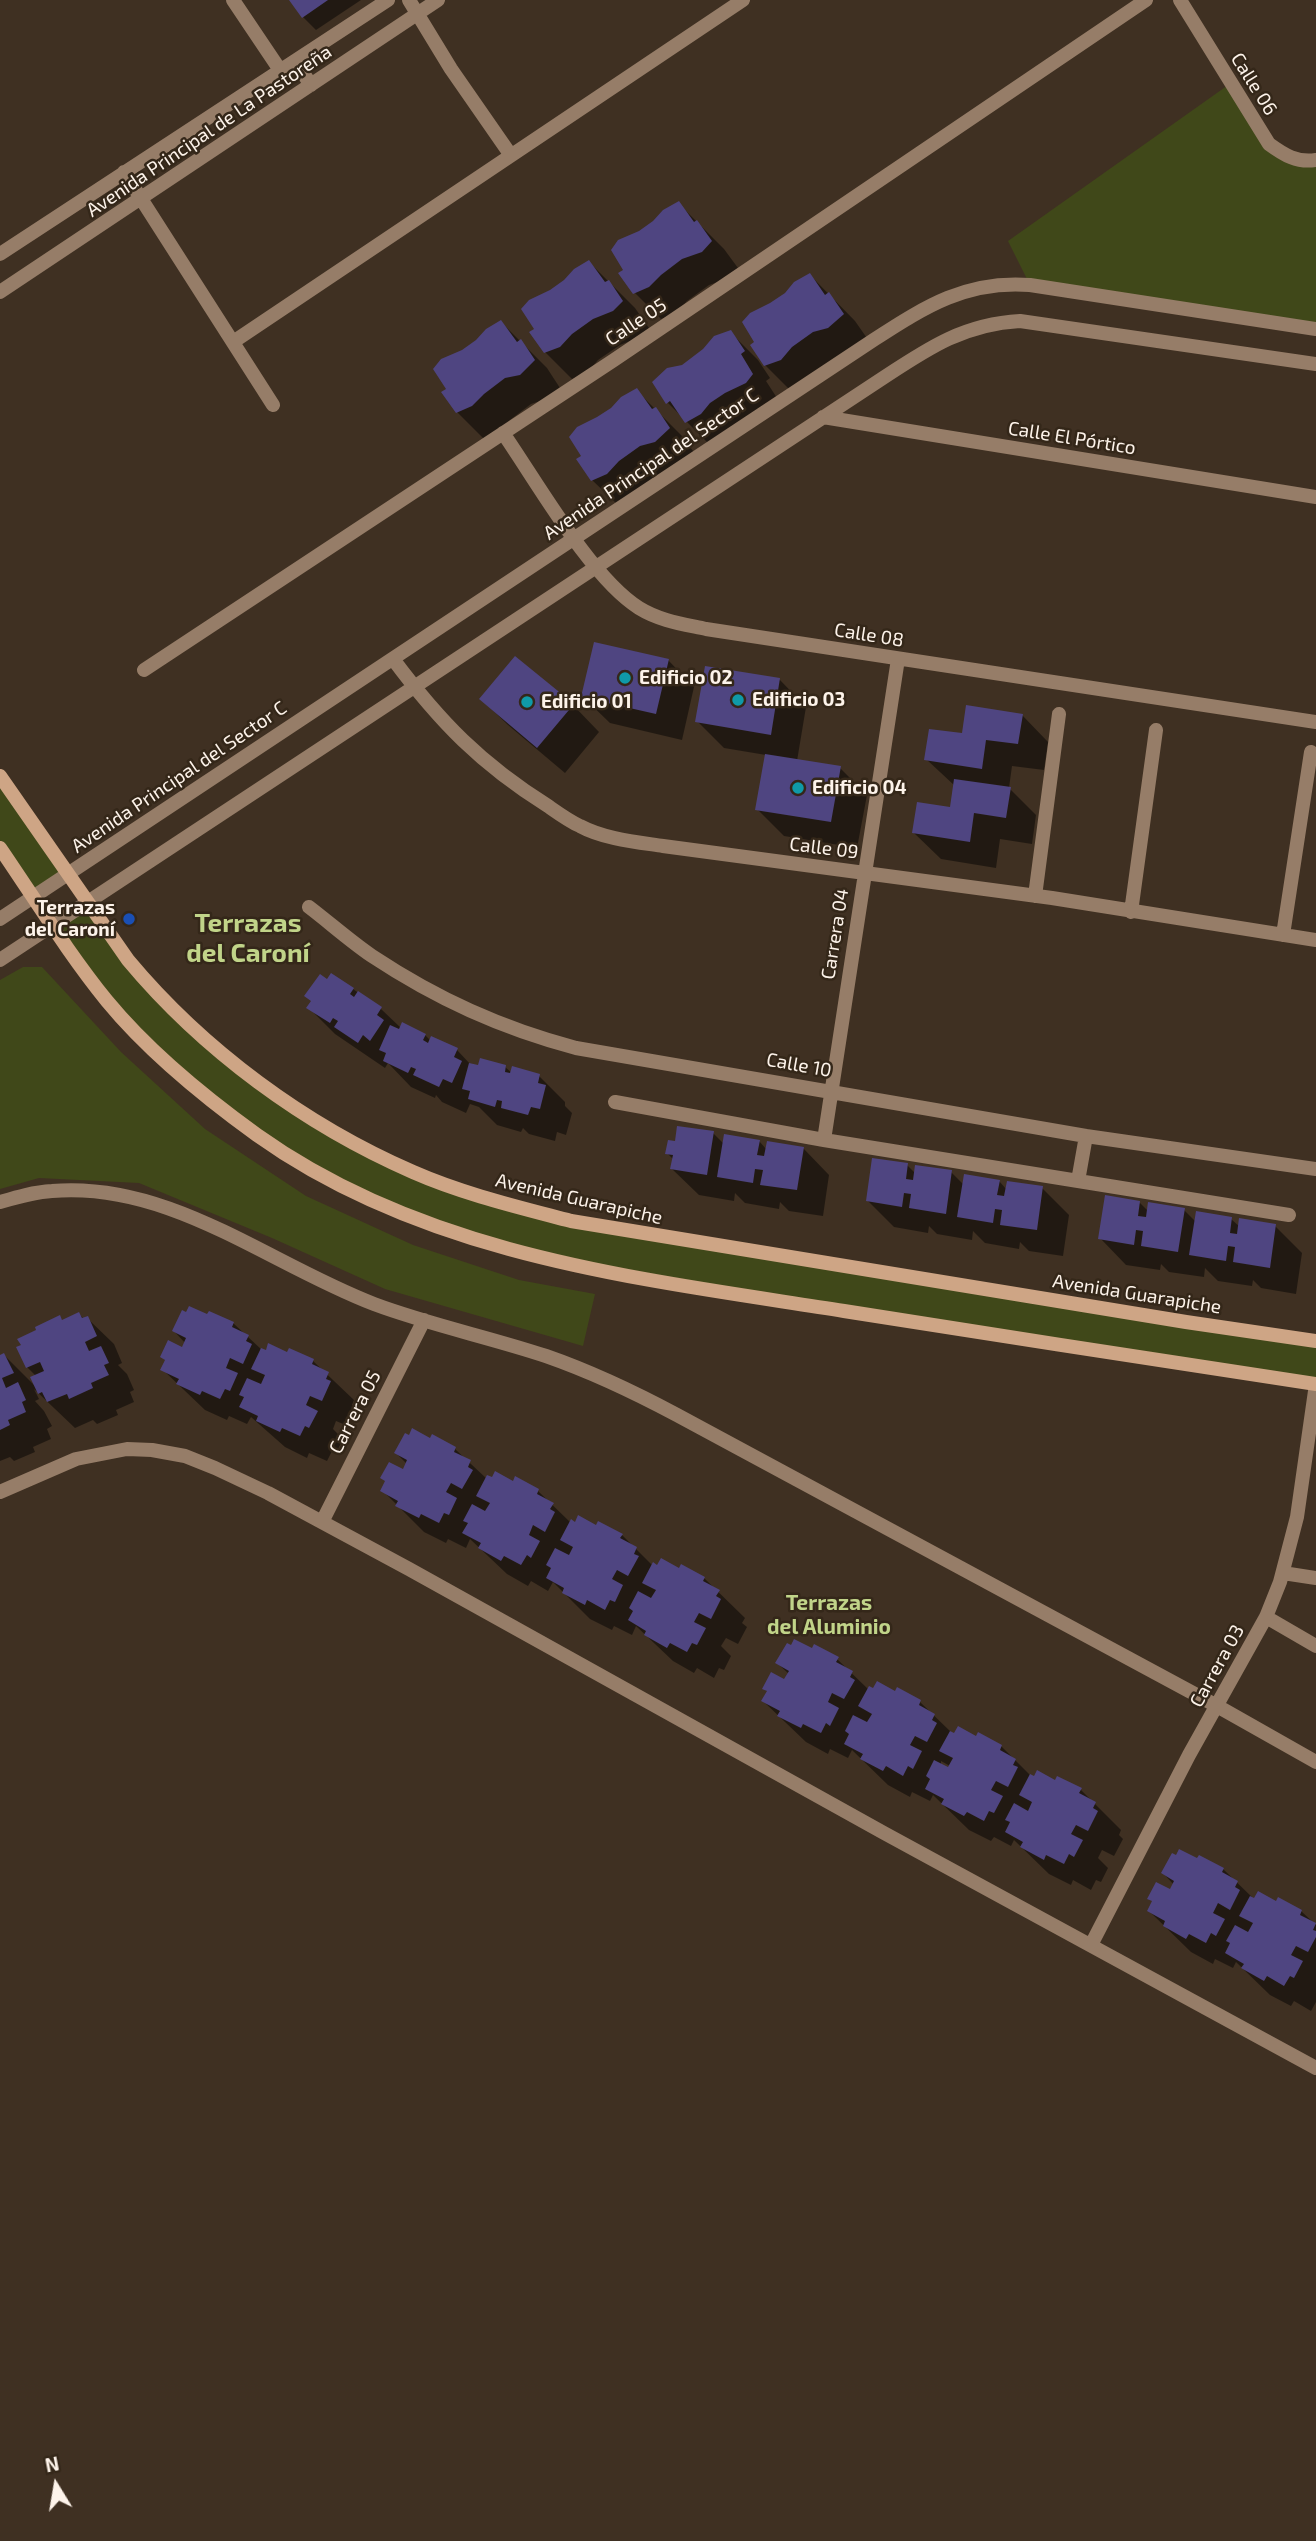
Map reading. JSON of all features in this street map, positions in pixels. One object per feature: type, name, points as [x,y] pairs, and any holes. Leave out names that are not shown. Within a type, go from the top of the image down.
[{"type":"street","points":[[233,0],[280,70]]},
{"type":"street","name":"Avenida Principal de La Pastoreña","points":[[0,254],[388,0]]},
{"type":"street","points":[[409,0],[451,69],[510,154]]},
{"type":"street","name":"Avenida Principal de La Pastoreña","points":[[0,292],[438,0]]},
{"type":"street","points":[[233,342],[743,0]]},
{"type":"street","name":"Calle 05","points":[[144,670],[503,433],[1146,0]]},
{"type":"street","name":"Calle 06","points":[[1180,0],[1269,144],[1286,156],[1305,162],[1316,160]]},
{"type":"street","points":[[295,61],[311,85]]},
{"type":"street","points":[[124,172],[273,405]]},
{"type":"street","name":"Avenida Principal del Sector C","points":[[0,919],[927,306],[966,290],[1007,283],[1316,329]]},
{"type":"street","points":[[0,960],[948,337],[1004,322],[1039,323],[1316,364]]},
{"type":"street","name":"Calle El Pórtico","points":[[823,417],[1316,497]]},
{"type":"street","name":"Calle 08","points":[[503,433],[597,566],[629,600],[660,618],[706,629],[1316,722]]},
{"type":"street","name":"Calle 09","points":[[393,659],[444,724],[488,765],[581,827],[626,840],[663,846],[1035,896],[1316,940]]},
{"type":"street","name":"Carrera 04","points":[[824,1140],[898,659]]},
{"type":"street","points":[[1035,896],[1059,714]]},
{"type":"street","points":[[1131,912],[1156,730]]},
{"type":"street","points":[[1283,935],[1311,752]]},
{"type":"street","name":"Avenida Guarapiche","points":[[0,776],[67,874],[150,987],[204,1038],[245,1071],[320,1123],[366,1150],[414,1173],[510,1205],[571,1221],[1172,1320],[1316,1341]]},
{"type":"street","points":[[0,848],[107,1000],[163,1059],[258,1135],[356,1193],[454,1234],[548,1259],[705,1288],[1316,1384]]},
{"type":"street","name":"Calle 10","points":[[309,907],[370,954],[434,993],[526,1034],[576,1048],[1086,1136],[1316,1169]]},
{"type":"street","points":[[615,1102],[824,1140],[1289,1216]]},
{"type":"street","points":[[1078,1181],[1086,1136]]},
{"type":"street","points":[[0,1202],[52,1191],[85,1191],[155,1204],[203,1222],[338,1290],[424,1320],[544,1355],[617,1384],[1217,1706],[1316,1762]]},
{"type":"street","name":"Carrera 05","points":[[321,1521],[424,1320]]},
{"type":"street","name":"Carrera 03","points":[[1091,1945],[1266,1617],[1283,1573],[1297,1517],[1316,1384]]},
{"type":"street","points":[[0,1492],[76,1460],[127,1449],[185,1456],[215,1468],[321,1521],[1316,2068]]},
{"type":"street","points":[[1283,1573],[1316,1578]]},
{"type":"street","points":[[1266,1617],[1316,1646]]},
{"type":"green space","points":[[1231,83],[1269,144],[1316,160],[1316,329],[1030,285],[1008,241]]},
{"type":"green space","points":[[0,776],[67,874],[33,897],[0,848]]},
{"type":"green space","points":[[87,902],[204,1038],[366,1150],[510,1205],[1316,1341],[1316,1384],[1046,1343],[500,1247],[312,1170],[164,1059],[52,925]]},
{"type":"green space","points":[[23,967],[42,967],[121,1052],[205,1129],[306,1196],[413,1245],[519,1280],[595,1294],[583,1346],[385,1289],[272,1238],[139,1183],[39,1178],[0,1189],[0,980]]},
{"type":"building","points":[[289,0],[328,0],[302,18]]},
{"type":"building","points":[[679,201],[712,241],[702,252],[682,259],[649,287],[633,294],[618,273],[623,270],[611,250],[618,240],[639,231],[663,210]]},
{"type":"building","points":[[589,260],[605,282],[609,280],[623,301],[613,311],[593,319],[572,334],[560,347],[544,353],[529,332],[534,329],[521,309],[529,300],[550,290]]},
{"type":"building","points":[[810,273],[825,295],[829,292],[844,314],[828,328],[813,332],[792,347],[781,360],[764,366],[750,345],[754,342],[742,322],[750,313],[785,293],[794,282]]},
{"type":"building","points":[[501,320],[517,342],[521,339],[535,360],[520,375],[505,378],[472,406],[456,413],[441,392],[446,389],[433,369],[441,359],[462,350]]},
{"type":"building","points":[[731,330],[745,351],[741,354],[753,374],[746,383],[725,393],[710,403],[701,414],[685,423],[670,401],[666,404],[652,382],[667,368],[682,365],[703,349],[714,336]]},
{"type":"building","points":[[637,388],[652,409],[656,407],[670,428],[655,442],[640,446],[619,461],[607,474],[591,481],[576,459],[581,456],[569,437],[577,427],[611,408],[621,397]]},
{"type":"building","name":"Edificio 02","points":[[594,642],[669,659],[656,714],[581,697]]},
{"type":"building","name":"Edificio 01","points":[[515,656],[574,704],[537,748],[479,699]]},
{"type":"building","name":"Edificio 03","points":[[705,666],[780,678],[771,735],[695,722]]},
{"type":"building","points":[[966,705],[1023,714],[1018,744],[986,740],[982,769],[924,760],[929,729],[962,733]]},
{"type":"building","name":"Edificio 04","points":[[765,754],[841,766],[831,822],[755,810]]},
{"type":"building","points":[[954,779],[1011,787],[1006,818],[974,813],[970,842],[912,833],[917,802],[950,807]]},
{"type":"building","points":[[331,973],[354,988],[350,994],[354,997],[358,991],[382,1007],[377,1015],[384,1020],[370,1041],[363,1035],[358,1043],[334,1027],[338,1021],[333,1018],[330,1023],[306,1008],[311,1001],[304,996],[320,974],[327,979]]},
{"type":"building","points":[[402,1022],[426,1034],[423,1040],[428,1043],[431,1036],[458,1048],[454,1057],[462,1061],[452,1083],[443,1079],[439,1087],[413,1075],[416,1069],[411,1067],[408,1073],[383,1061],[386,1053],[379,1050],[390,1025],[399,1029]]},
{"type":"building","points":[[480,1058],[506,1065],[505,1072],[510,1073],[512,1066],[540,1074],[538,1083],[546,1085],[540,1109],[531,1107],[528,1115],[501,1108],[502,1101],[497,1100],[495,1107],[468,1099],[470,1091],[462,1089],[469,1063],[478,1065]]},
{"type":"building","points":[[677,1126],[714,1131],[707,1175],[670,1169],[673,1155],[665,1154],[668,1140],[675,1141]]},
{"type":"building","points":[[724,1134],[760,1140],[757,1155],[764,1156],[767,1141],[804,1147],[797,1190],[760,1185],[763,1170],[755,1169],[753,1183],[717,1177]]},
{"type":"building","points":[[872,1158],[908,1163],[906,1179],[913,1180],[915,1165],[952,1170],[946,1214],[909,1208],[911,1194],[904,1193],[902,1207],[866,1201]]},
{"type":"building","points":[[964,1174],[1000,1180],[997,1195],[1004,1196],[1007,1181],[1043,1186],[1037,1230],[1000,1225],[1002,1210],[995,1209],[993,1223],[957,1217]]},
{"type":"building","points":[[1105,1195],[1140,1201],[1138,1216],[1146,1217],[1148,1202],[1185,1208],[1178,1252],[1141,1246],[1143,1231],[1136,1230],[1134,1245],[1098,1239]]},
{"type":"building","points":[[1196,1211],[1232,1217],[1230,1233],[1237,1234],[1239,1218],[1276,1224],[1270,1268],[1233,1262],[1235,1247],[1228,1246],[1226,1261],[1189,1255]]},
{"type":"building","points":[[189,1306],[234,1322],[232,1327],[249,1335],[246,1341],[252,1344],[243,1364],[230,1358],[226,1368],[238,1373],[230,1391],[225,1389],[220,1399],[202,1391],[200,1395],[176,1384],[179,1379],[160,1370],[165,1360],[160,1357],[168,1340],[182,1347],[186,1338],[172,1331],[182,1310],[186,1312]]},
{"type":"building","points":[[79,1312],[82,1318],[88,1316],[97,1336],[85,1342],[89,1351],[101,1346],[109,1363],[104,1365],[109,1375],[91,1383],[93,1388],[69,1399],[67,1394],[47,1402],[42,1392],[38,1394],[30,1377],[44,1371],[40,1362],[26,1368],[16,1347],[21,1345],[17,1339],[60,1315],[62,1320]]},
{"type":"building","points":[[268,1343],[287,1352],[289,1348],[314,1359],[312,1364],[329,1372],[326,1379],[331,1381],[322,1401],[310,1396],[306,1405],[318,1411],[309,1428],[305,1426],[300,1436],[282,1428],[280,1432],[256,1421],[258,1416],[239,1407],[244,1397],[239,1395],[247,1378],[261,1384],[265,1375],[251,1369],[261,1348],[266,1350]]},
{"type":"building","points":[[4,1353],[14,1373],[2,1378],[6,1388],[18,1382],[26,1400],[22,1402],[26,1412],[8,1420],[10,1425],[0,1430],[0,1355]]},
{"type":"building","points":[[412,1428],[430,1438],[432,1434],[456,1447],[454,1452],[471,1460],[468,1467],[473,1470],[462,1489],[451,1483],[446,1492],[457,1498],[449,1515],[444,1513],[439,1523],[421,1514],[419,1518],[395,1506],[398,1501],[380,1491],[385,1481],[380,1478],[389,1462],[403,1469],[407,1460],[394,1453],[405,1433],[409,1435]]},
{"type":"building","points":[[495,1471],[513,1481],[515,1476],[539,1489],[537,1494],[554,1503],[550,1509],[555,1512],[545,1532],[533,1525],[529,1535],[540,1541],[531,1558],[527,1555],[521,1565],[504,1556],[501,1561],[478,1548],[481,1543],[462,1533],[468,1523],[463,1521],[472,1504],[485,1511],[490,1503],[476,1496],[487,1475],[492,1477]]},
{"type":"building","points":[[578,1515],[596,1525],[598,1521],[623,1534],[620,1538],[637,1547],[634,1554],[639,1556],[628,1576],[617,1570],[612,1579],[623,1585],[615,1602],[610,1600],[605,1610],[587,1600],[585,1605],[562,1593],[564,1588],[546,1578],[551,1568],[546,1565],[555,1548],[569,1555],[573,1547],[560,1540],[571,1519],[575,1522]]},
{"type":"building","points":[[661,1558],[679,1568],[681,1564],[705,1577],[703,1581],[720,1590],[716,1596],[721,1599],[711,1619],[699,1613],[694,1622],[706,1628],[697,1645],[692,1643],[687,1652],[670,1643],[667,1648],[644,1635],[646,1631],[628,1620],[633,1611],[629,1608],[638,1591],[651,1598],[656,1590],[642,1583],[653,1562],[657,1565]]},
{"type":"building","points":[[794,1639],[812,1648],[814,1644],[839,1657],[836,1662],[853,1671],[850,1677],[855,1680],[844,1699],[832,1693],[828,1702],[839,1708],[830,1726],[826,1723],[821,1733],[803,1724],[801,1728],[777,1716],[780,1711],[761,1701],[767,1691],[762,1689],[771,1672],[784,1679],[789,1671],[775,1663],[787,1643],[791,1645]]},
{"type":"building","points":[[877,1681],[895,1691],[897,1687],[921,1700],[919,1705],[935,1714],[932,1720],[937,1723],[927,1742],[915,1736],[910,1745],[922,1751],[913,1769],[908,1766],[903,1776],[886,1766],[883,1771],[860,1759],[863,1754],[844,1744],[849,1734],[845,1731],[853,1715],[867,1722],[872,1714],[858,1706],[869,1686],[873,1688]]},
{"type":"building","points":[[958,1726],[976,1736],[978,1732],[1002,1745],[1000,1750],[1016,1759],[1013,1765],[1018,1767],[1008,1787],[996,1781],[991,1790],[1003,1796],[994,1813],[989,1811],[984,1821],[967,1812],[964,1816],[941,1804],[944,1799],[925,1789],[930,1779],[926,1776],[934,1760],[948,1767],[953,1758],[939,1751],[950,1731],[954,1733]]},
{"type":"building","points":[[1037,1770],[1055,1780],[1057,1776],[1082,1788],[1079,1793],[1096,1802],[1093,1808],[1098,1811],[1088,1831],[1076,1825],[1071,1834],[1083,1840],[1074,1857],[1069,1854],[1064,1864],[1046,1855],[1044,1860],[1020,1847],[1023,1842],[1005,1832],[1010,1822],[1005,1820],[1014,1803],[1028,1811],[1032,1802],[1019,1795],[1030,1774],[1034,1776]]},
{"type":"building","points":[[1179,1849],[1197,1858],[1199,1855],[1224,1868],[1222,1872],[1238,1881],[1235,1887],[1240,1890],[1230,1910],[1218,1903],[1213,1913],[1225,1919],[1216,1936],[1211,1933],[1206,1943],[1189,1934],[1186,1939],[1163,1926],[1165,1921],[1147,1911],[1152,1901],[1147,1899],[1156,1882],[1170,1889],[1174,1881],[1161,1873],[1172,1853],[1176,1855]]},
{"type":"building","points":[[1258,1891],[1276,1901],[1278,1897],[1302,1910],[1300,1915],[1316,1923],[1313,1930],[1316,1931],[1316,1937],[1308,1952],[1296,1946],[1291,1955],[1303,1961],[1294,1978],[1290,1976],[1284,1986],[1267,1976],[1264,1981],[1241,1968],[1244,1964],[1225,1953],[1230,1943],[1226,1941],[1235,1925],[1248,1932],[1253,1923],[1239,1916],[1250,1896],[1254,1898]]},
{"type":"place","name":"Edificio 02","points":[[625,678]]},
{"type":"place","name":"Edificio 03","points":[[738,700]]},
{"type":"place","name":"Edificio 01","points":[[527,702]]},
{"type":"place","name":"Edificio 04","points":[[798,788]]},
{"type":"place","name":"Terrazas del Caroní","points":[[129,919]]},
{"type":"district","name":"Terrazas del Caroní","points":[[248,938]]},
{"type":"district","name":"Terrazas del Aluminio","points":[[829,1615]]}]
